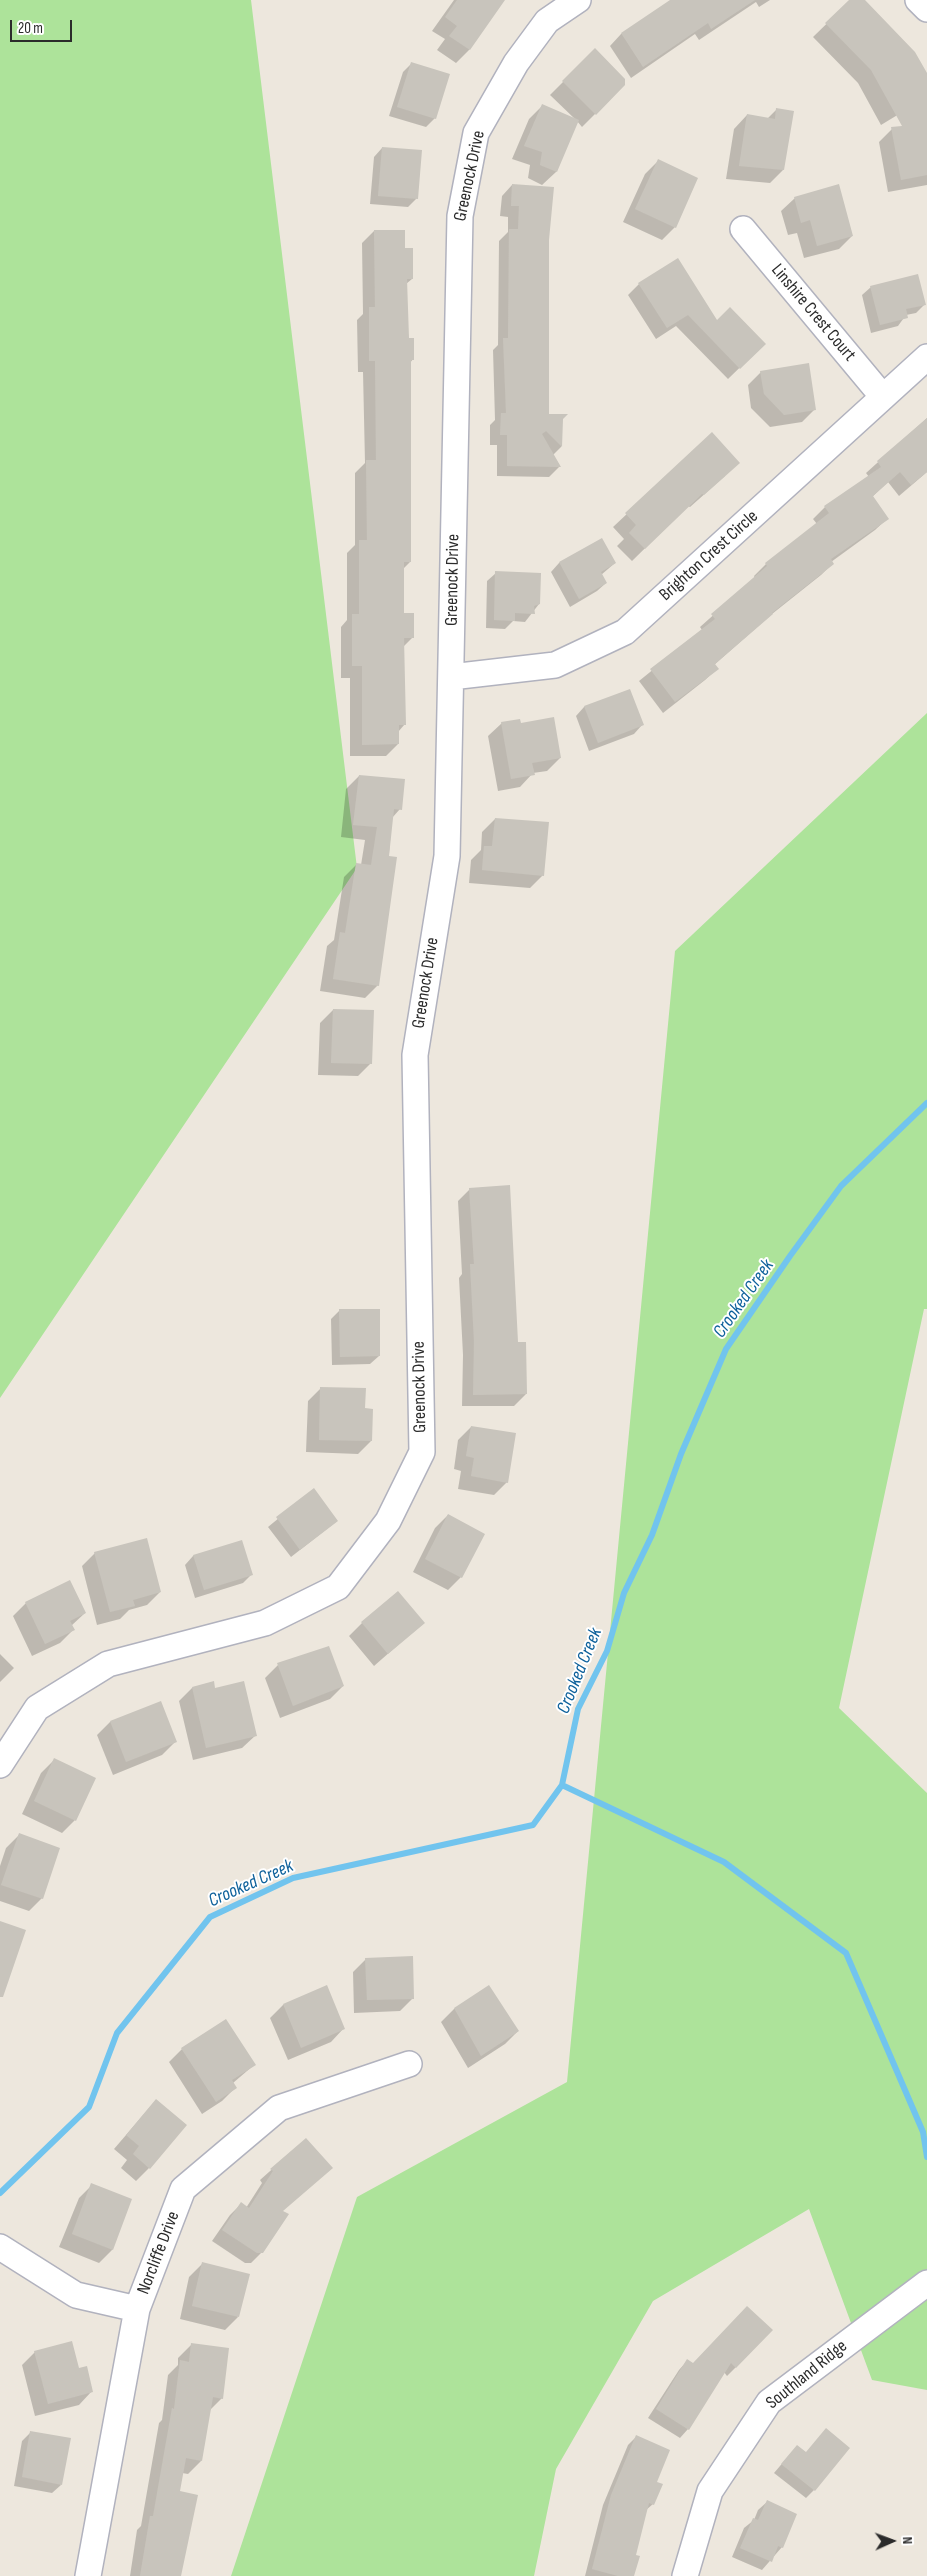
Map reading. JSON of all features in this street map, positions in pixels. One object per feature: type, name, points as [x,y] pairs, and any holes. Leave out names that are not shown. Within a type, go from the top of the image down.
[{"type":"street","name":"Greenock Drive","points":[[0,1765],[37,1708],[108,1664],[264,1623],[338,1587],[388,1521],[422,1452],[415,1055],[447,856],[460,216],[476,133],[516,63],[547,21],[578,0]]},
{"type":"street","points":[[918,0],[927,9]]},
{"type":"street","name":"Linshire Crest Court","points":[[742,229],[883,397]]},
{"type":"street","name":"Brighton Crest Circle","points":[[451,677],[555,665],[625,632],[927,357]]},
{"type":"street","name":"Norcliffe Drive","points":[[88,2576],[137,2309],[183,2189],[279,2108],[409,2064]]},
{"type":"street","points":[[0,2247],[76,2295],[137,2309]]},
{"type":"street","name":"Southland Ridge","points":[[685,2576],[710,2491],[769,2402],[927,2283]]},
{"type":"green space","points":[[0,0],[251,0],[357,868],[0,1398]]},
{"type":"green space","points":[[927,713],[927,1309],[924,1309],[839,1708],[927,1793],[927,2390],[872,2380],[809,2209],[653,2301],[556,2469],[534,2576],[231,2576],[357,2197],[567,2082],[675,951]]},
{"type":"building","points":[[457,0],[505,0],[470,50],[449,36],[457,26],[445,17]]},
{"type":"building","points":[[670,0],[755,0],[711,29],[708,23],[643,67],[621,33]]},
{"type":"building","points":[[849,0],[865,0],[915,52],[927,73],[927,175],[901,180],[891,127],[902,126],[871,70],[825,23]]},
{"type":"building","points":[[595,48],[625,79],[625,85],[596,115],[562,81]]},
{"type":"building","points":[[411,62],[450,74],[436,119],[397,107]]},
{"type":"building","points":[[542,104],[579,120],[557,172],[540,165],[542,152],[524,146]]},
{"type":"building","points":[[776,108],[794,111],[784,170],[739,166],[747,114],[775,119]]},
{"type":"building","points":[[382,147],[422,150],[418,199],[378,196]]},
{"type":"building","points":[[658,159],[698,178],[676,228],[635,209]]},
{"type":"building","points":[[512,184],[554,187],[549,240],[549,414],[568,414],[563,419],[562,447],[546,431],[542,434],[561,467],[507,466],[507,435],[500,435],[501,413],[506,413],[503,338],[508,338],[509,229],[518,229],[519,206],[511,206]]},
{"type":"building","points":[[839,184],[853,236],[817,246],[810,220],[801,223],[794,197]]},
{"type":"building","points":[[374,230],[405,230],[405,248],[413,248],[413,279],[407,279],[409,338],[414,338],[414,360],[411,360],[411,562],[404,562],[404,613],[414,613],[414,638],[404,638],[406,725],[399,725],[399,744],[362,745],[362,666],[352,666],[352,614],[359,614],[359,540],[367,540],[366,460],[376,460],[375,361],[369,361],[369,307],[375,307]]},
{"type":"building","points":[[678,258],[717,320],[730,307],[766,344],[740,369],[688,315],[667,328],[638,283]]},
{"type":"building","points":[[918,274],[926,305],[906,309],[908,318],[880,325],[870,286]]},
{"type":"building","points":[[809,363],[816,410],[784,415],[764,394],[760,371]]},
{"type":"building","points":[[927,418],[927,472],[911,485],[900,472],[873,496],[889,519],[831,559],[834,564],[772,613],[715,664],[719,669],[675,702],[650,669],[715,619],[711,614],[767,566],[765,563],[829,513],[824,506],[881,467],[877,461]]},
{"type":"building","points":[[712,432],[740,463],[704,495],[702,494],[645,549],[629,533],[636,525],[625,513]]},
{"type":"building","points":[[602,538],[616,563],[601,572],[607,583],[579,599],[559,562]]},
{"type":"building","points":[[495,571],[541,573],[540,604],[534,606],[535,614],[515,613],[515,621],[494,620]]},
{"type":"building","points":[[630,689],[644,725],[598,743],[584,706]]},
{"type":"building","points":[[554,717],[561,758],[532,763],[535,775],[511,779],[501,722],[520,719],[521,723]]},
{"type":"building","points":[[359,775],[405,779],[402,810],[394,809],[389,856],[397,857],[379,986],[333,979],[340,932],[345,933],[356,863],[371,865],[377,827],[353,825]]},
{"type":"building","points":[[495,818],[549,822],[544,876],[482,870],[484,846],[492,846]]},
{"type":"building","points":[[333,1009],[374,1010],[372,1064],[331,1063]]},
{"type":"building","points":[[510,1185],[518,1342],[526,1342],[527,1394],[473,1395],[474,1342],[470,1264],[474,1264],[469,1188]]},
{"type":"building","points":[[339,1309],[380,1309],[380,1356],[340,1357]]},
{"type":"building","points":[[320,1387],[366,1388],[365,1408],[373,1409],[372,1441],[319,1440]]},
{"type":"building","points":[[471,1426],[516,1433],[508,1483],[471,1476],[474,1458],[466,1456]]},
{"type":"building","points":[[314,1488],[338,1521],[300,1550],[276,1517]]},
{"type":"building","points":[[448,1514],[485,1534],[462,1578],[425,1559]]},
{"type":"building","points":[[147,1538],[161,1592],[133,1600],[135,1606],[110,1612],[94,1552]]},
{"type":"building","points":[[242,1540],[253,1575],[204,1590],[193,1555]]},
{"type":"building","points":[[70,1580],[86,1613],[70,1621],[75,1630],[45,1644],[25,1602]]},
{"type":"building","points":[[398,1591],[425,1623],[388,1654],[361,1622]]},
{"type":"building","points":[[329,1646],[344,1686],[293,1706],[277,1663]]},
{"type":"building","points":[[214,1681],[215,1688],[244,1681],[257,1736],[206,1748],[192,1687]]},
{"type":"building","points":[[161,1701],[177,1742],[126,1762],[110,1721]]},
{"type":"building","points":[[54,1758],[96,1778],[76,1821],[34,1801]]},
{"type":"building","points":[[19,1833],[60,1848],[43,1899],[1,1885]]},
{"type":"building","points":[[0,1921],[26,1930],[3,1997],[0,1997]]},
{"type":"building","points":[[413,1956],[414,1999],[367,2000],[365,1958]]},
{"type":"building","points":[[327,1985],[345,2029],[301,2048],[283,2004]]},
{"type":"building","points":[[489,1985],[519,2031],[481,2056],[454,2008]]},
{"type":"building","points":[[226,2019],[256,2065],[232,2080],[237,2088],[216,2102],[181,2048]]},
{"type":"building","points":[[156,2099],[187,2125],[150,2169],[133,2154],[139,2146],[126,2135]]},
{"type":"building","points":[[306,2138],[333,2168],[283,2211],[289,2214],[263,2253],[257,2253],[222,2230],[241,2202],[249,2208],[273,2171],[270,2169]]},
{"type":"building","points":[[91,2183],[132,2199],[113,2250],[72,2234]]},
{"type":"building","points":[[202,2262],[250,2274],[239,2317],[192,2306]]},
{"type":"building","points":[[747,2306],[773,2330],[736,2368],[731,2363],[689,2430],[656,2409],[687,2359],[693,2363]]},
{"type":"building","points":[[72,2341],[79,2368],[87,2366],[93,2392],[48,2404],[34,2351]]},
{"type":"building","points":[[191,2343],[229,2348],[223,2399],[213,2397],[202,2461],[186,2458],[180,2491],[198,2495],[181,2576],[140,2576],[150,2516],[153,2516],[172,2408],[174,2409],[180,2360],[189,2362]]},
{"type":"building","points":[[826,2428],[850,2448],[815,2491],[781,2464],[797,2445],[806,2452]]},
{"type":"building","points":[[30,2431],[71,2438],[62,2485],[22,2477]]},
{"type":"building","points":[[636,2435],[670,2450],[657,2482],[663,2484],[654,2505],[649,2503],[636,2555],[640,2556],[634,2576],[618,2576],[592,2569],[611,2495]]},
{"type":"building","points":[[767,2500],[797,2514],[783,2548],[778,2546],[772,2562],[740,2548],[753,2518],[758,2520]]},
{"type":"waterway","name":"Crooked Creek","points":[[0,2193],[89,2107],[117,2033],[210,1917],[293,1878],[533,1825],[562,1785],[578,1709],[607,1651],[624,1593],[652,1535],[681,1454],[726,1349],[841,1186],[927,1103]]},
{"type":"waterway","points":[[562,1785],[724,1862],[846,1953],[923,2132],[927,2157]]}]
